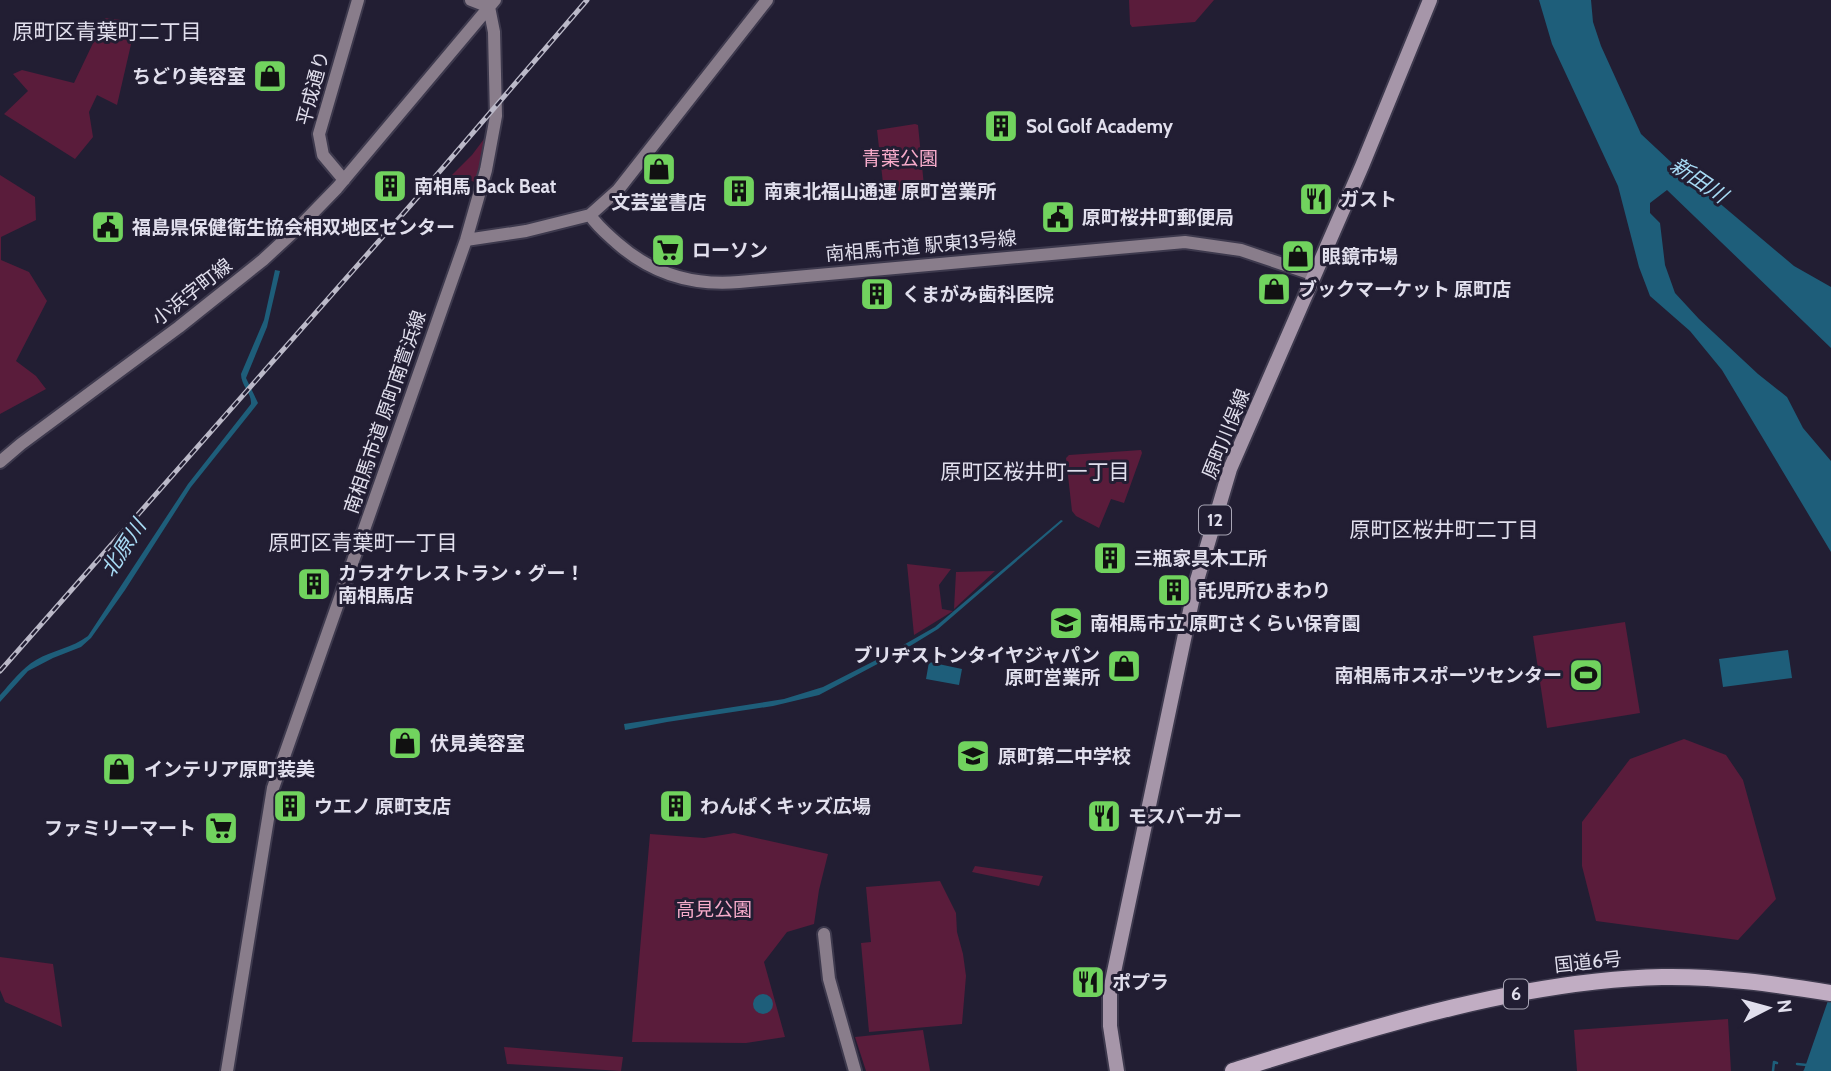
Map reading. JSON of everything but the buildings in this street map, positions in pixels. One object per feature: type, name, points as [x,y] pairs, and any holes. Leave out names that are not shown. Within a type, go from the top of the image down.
[{"type":"highway","name":"国道6号","points":[[1233,1071],[1395,1024],[1523,992],[1576,983],[1641,978],[1696,978],[1831,993]]},
{"type":"main road","name":"原町川俣線","points":[[1117,1071],[1110,1026],[1110,991],[1195,587],[1230,469],[1430,0]]},
{"type":"street","name":"平成通り","points":[[344,180],[323,155],[319,134],[358,0]]},
{"type":"street","points":[[471,0],[492,4]]},
{"type":"street","points":[[466,240],[526,231],[590,215],[618,190],[767,0]]},
{"type":"street","name":"小浜字町線","points":[[0,462],[166,338],[263,260],[303,223],[344,180],[492,4]]},
{"type":"street","name":"南相馬市道 原町南萱浜線","points":[[227,1071],[273,788],[466,240],[484,180],[496,116],[492,4]]},
{"type":"street","name":"南相馬市道 駅東13号線","points":[[590,215],[599,227],[638,260],[668,275],[698,282],[732,283],[1185,242],[1241,250],[1315,275]]},
{"type":"street","points":[[824,934],[829,979],[855,1071]]},
{"type":"green space","points":[[1129,0],[1214,0],[1195,22],[1132,27]]},
{"type":"green space","points":[[105,18],[122,20],[132,40],[117,105],[97,95],[89,112],[93,137],[75,159],[4,114],[28,91],[13,74],[22,70],[74,83]]},
{"type":"green space","name":"青葉公園","points":[[918,125],[924,186],[921,189],[884,192],[877,130]]},
{"type":"green space","points":[[487,135],[478,183],[452,175],[472,155]]},
{"type":"green space","points":[[0,175],[35,197],[36,220],[1,237],[1,260],[29,272],[47,301],[16,361],[36,376],[46,389],[0,414]]},
{"type":"green space","points":[[1141,450],[1124,503],[1111,499],[1099,528],[1076,516],[1072,511],[1066,458],[1069,455]]},
{"type":"green space","points":[[907,564],[951,569],[939,585],[942,609],[953,611],[914,635]]},
{"type":"green space","points":[[995,571],[954,609],[956,572]]},
{"type":"green space","name":"南相馬市スポーツセンター","points":[[1625,622],[1640,713],[1547,728],[1533,636]]},
{"type":"green space","points":[[1684,739],[1726,755],[1743,780],[1776,899],[1738,940],[1596,921],[1582,866],[1582,822],[1630,759]]},
{"type":"green space","name":"高見公園","points":[[734,833],[828,854],[814,924],[787,932],[764,962],[785,1037],[746,1043],[632,1042],[650,834],[704,838]]},
{"type":"green space","points":[[975,866],[1043,876],[1039,886],[972,872]]},
{"type":"green space","points":[[940,881],[956,913],[957,932],[963,954],[966,976],[962,1024],[869,1032],[861,943],[871,942],[866,887]]},
{"type":"green space","points":[[0,957],[53,964],[62,1027],[5,1002],[0,990]]},
{"type":"green space","points":[[1728,1019],[1731,1071],[1577,1071],[1574,1030]]},
{"type":"green space","points":[[923,1030],[930,1071],[866,1071],[855,1037]]},
{"type":"green space","points":[[504,1047],[623,1057],[621,1071],[507,1064]]},
{"type":"water","points":[[1539,0],[1591,0],[1593,22],[1601,46],[1641,134],[1794,266],[1831,287],[1831,348],[1667,190],[1650,203],[1650,213],[1660,223],[1665,265],[1675,293],[1758,374],[1787,397],[1803,428],[1831,461],[1831,552],[1722,370],[1690,331],[1650,296],[1639,267],[1618,186],[1552,44]]},
{"type":"water","points":[[275,270],[280,271],[267,327],[246,378],[258,403],[191,487],[91,638],[81,647],[28,671],[0,702],[0,695],[31,663],[88,636],[188,484],[251,404],[241,374],[264,320]]},
{"type":"water","points":[[1063,521],[938,629],[819,695],[773,706],[625,730],[624,724],[784,699],[823,687],[935,627]]},
{"type":"water","points":[[1788,650],[1792,678],[1723,687],[1719,659]]},
{"type":"water","points":[[929,662],[962,669],[959,685],[926,679]]},
{"type":"water","points":[[1831,992],[1831,1071],[1803,1071],[1804,1070]]},
{"type":"water","points":[[759,994],[767,994],[773,1004],[767,1014],[759,1014],[753,1008],[753,1000]]},
{"type":"waterway","points":[[1773,1071],[1774,1062],[1777,1063]]},
{"type":"waterway","points":[[1797,1064],[1807,1065]]},
{"type":"railway","points":[[0,671],[416,199],[587,0]]},
{"type":"place","name":"ちどり美容室","points":[[270,76]]},
{"type":"place","name":"Sol Golf Academy","points":[[1001,126]]},
{"type":"place","name":"文芸堂書店","points":[[659,169]]},
{"type":"place","name":"南相馬 Back Beat","points":[[390,186]]},
{"type":"place","name":"南東北福山通運 原町営業所","points":[[739,191]]},
{"type":"place","name":"ガスト","points":[[1316,199]]},
{"type":"place","name":"原町桜井町郵便局","points":[[1058,217]]},
{"type":"place","name":"福島県保健衛生協会相双地区センター","points":[[108,227]]},
{"type":"place","name":"ローソン","points":[[668,250]]},
{"type":"place","name":"眼鏡市場","points":[[1298,256]]},
{"type":"place","name":"ブックマーケット 原町店","points":[[1274,289]]},
{"type":"place","name":"くまがみ歯科医院","points":[[877,294]]},
{"type":"place","name":"三瓶家具木工所","points":[[1110,558]]},
{"type":"place","name":"カラオケレストラン・グー！ 南相馬店","points":[[314,584]]},
{"type":"place","name":"託児所ひまわり","points":[[1174,590]]},
{"type":"place","name":"南相馬市立 原町さくらい保育園","points":[[1066,623]]},
{"type":"place","name":"ブリヂストンタイヤジャパン 原町営業所","points":[[1124,666]]},
{"type":"place","name":"南相馬市スポーツセンター","points":[[1586,675]]},
{"type":"place","name":"伏見美容室","points":[[405,743]]},
{"type":"place","name":"原町第二中学校","points":[[973,756]]},
{"type":"place","name":"インテリア原町装美","points":[[119,769]]},
{"type":"place","name":"ウエノ 原町支店","points":[[290,806]]},
{"type":"place","name":"わんぱくキッズ広場","points":[[676,806]]},
{"type":"place","name":"モスバーガー","points":[[1104,816]]},
{"type":"place","name":"ファミリーマート","points":[[221,828]]},
{"type":"place","name":"ポプラ","points":[[1088,982]]},
{"type":"district","name":"原町区青葉町二丁目","points":[[107,31]]},
{"type":"district","name":"原町区桜井町一丁目","points":[[1035,471]]},
{"type":"district","name":"原町区桜井町二丁目","points":[[1444,529]]},
{"type":"district","name":"原町区青葉町一丁目","points":[[363,542]]},
{"type":"water label","name":"新田川","points":[[1699,180]]},
{"type":"water label","name":"北原川","points":[[123,548]]}]
